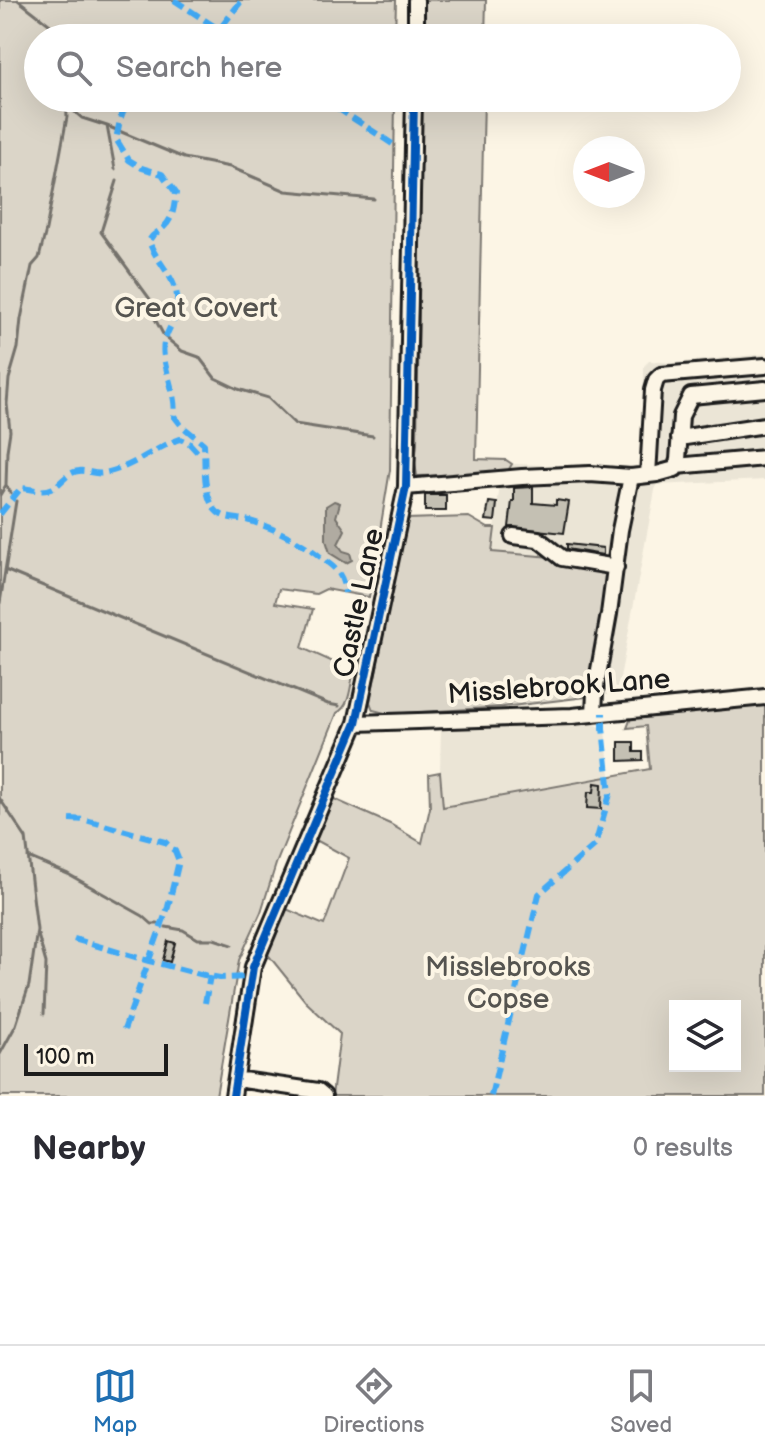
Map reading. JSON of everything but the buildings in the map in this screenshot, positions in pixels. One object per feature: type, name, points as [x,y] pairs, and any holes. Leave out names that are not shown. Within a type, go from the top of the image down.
[{"type":"street","points":[[416,0],[416,24]]},
{"type":"street","name":"Castle Lane","points":[[233,1096],[253,967],[356,723],[406,487],[414,112]]},
{"type":"street","points":[[648,475],[653,390],[661,375],[765,366]]},
{"type":"street","points":[[406,487],[522,477],[590,474],[631,477],[666,472],[676,466],[681,416],[691,396],[765,389]]},
{"type":"street","points":[[679,438],[765,425]]},
{"type":"street","points":[[676,466],[765,458]]},
{"type":"street","points":[[594,714],[620,530],[631,477]]},
{"type":"street","points":[[513,536],[538,539],[562,558],[616,567]]},
{"type":"street","name":"Misslebrook Lane","points":[[356,723],[572,716],[765,697]]},
{"type":"street","points":[[236,1079],[318,1091],[324,1096]]},
{"type":"shaded area","points":[[765,354],[765,480],[656,485],[617,694],[586,697],[590,695],[556,565],[491,552],[500,485],[512,464],[643,468],[644,366],[649,361],[674,363]]},
{"type":"shaded area","points":[[334,501],[340,503],[336,517],[345,530],[338,544],[343,551],[350,553],[352,560],[346,563],[330,553],[326,540],[326,506]]},
{"type":"shaded area","points":[[593,723],[605,730],[610,775],[442,807],[441,728]]},
{"type":"green space","name":"Great Covert","points":[[0,0],[396,0],[395,24],[24,24],[24,112],[395,112],[390,470],[369,597],[326,589],[316,594],[279,589],[275,603],[313,609],[302,648],[340,665],[338,672],[353,675],[347,701],[337,713],[276,864],[261,912],[239,960],[216,1096],[0,1096]]},
{"type":"green space","points":[[423,0],[486,0],[485,24],[423,24]]},
{"type":"green space","points":[[422,112],[484,112],[476,459],[506,460],[512,464],[506,474],[417,476]]},
{"type":"green space","points":[[469,517],[488,528],[495,528],[492,552],[551,557],[556,565],[602,571],[609,580],[590,695],[503,707],[389,714],[373,710],[370,702],[406,519]]},
{"type":"green space","name":"Misslebrooks Copse","points":[[765,703],[765,1096],[332,1096],[340,1034],[306,1002],[265,951],[284,908],[324,925],[349,858],[314,839],[332,798],[390,824],[422,843],[430,808],[429,774],[440,772],[443,807],[650,769],[646,726],[627,728],[631,718]]},
{"type":"waterway","points":[[18,0],[49,24]]},
{"type":"waterway","points":[[11,493],[6,485],[10,431],[7,404],[9,379],[18,348],[32,266],[39,258],[46,230],[67,112]]},
{"type":"waterway","points":[[75,112],[82,118],[107,126],[115,169]]},
{"type":"waterway","points":[[107,126],[184,158],[230,167],[286,191],[374,199]]},
{"type":"waterway","points":[[117,181],[101,232],[152,302],[154,317],[164,336],[182,351],[199,357],[215,378],[268,398],[295,424],[373,436]]},
{"type":"waterway","points":[[0,495],[6,485]]},
{"type":"waterway","points":[[0,603],[16,501]]},
{"type":"waterway","points":[[5,570],[339,706]]},
{"type":"waterway","points":[[0,799],[26,838],[37,930],[29,985],[16,1025],[0,1054]]},
{"type":"waterway","points":[[28,857],[68,874],[152,924],[158,924]]},
{"type":"waterway","points":[[166,927],[183,930],[198,939],[214,939],[232,945]]},
{"type":"waterway","points":[[38,935],[46,963],[44,1014]]},
{"type":"marked path","points":[[174,0],[211,24]]},
{"type":"marked path","points":[[224,24],[242,0]]},
{"type":"marked path","points":[[124,112],[116,139],[129,160],[162,174],[176,193],[170,219],[149,241],[177,296],[177,310],[163,351],[174,398],[174,416],[204,444],[207,491],[212,505],[219,514],[270,528],[305,546],[338,572],[345,593]]},
{"type":"marked path","points":[[343,112],[394,145]]},
{"type":"marked path","points":[[0,514],[21,488],[46,490],[75,472],[114,470],[180,439],[189,443],[199,454]]},
{"type":"marked path","points":[[491,1096],[539,894],[595,845],[610,794],[603,713]]},
{"type":"marked path","points":[[70,819],[86,820],[165,842],[175,851],[179,861],[168,907],[123,1033]]},
{"type":"marked path","points":[[74,939],[204,975],[251,977]]},
{"type":"marked path","points":[[205,1003],[210,976]]},
{"type":"cycle path","points":[[233,1096],[253,967],[356,723],[406,487],[414,112]]}]
